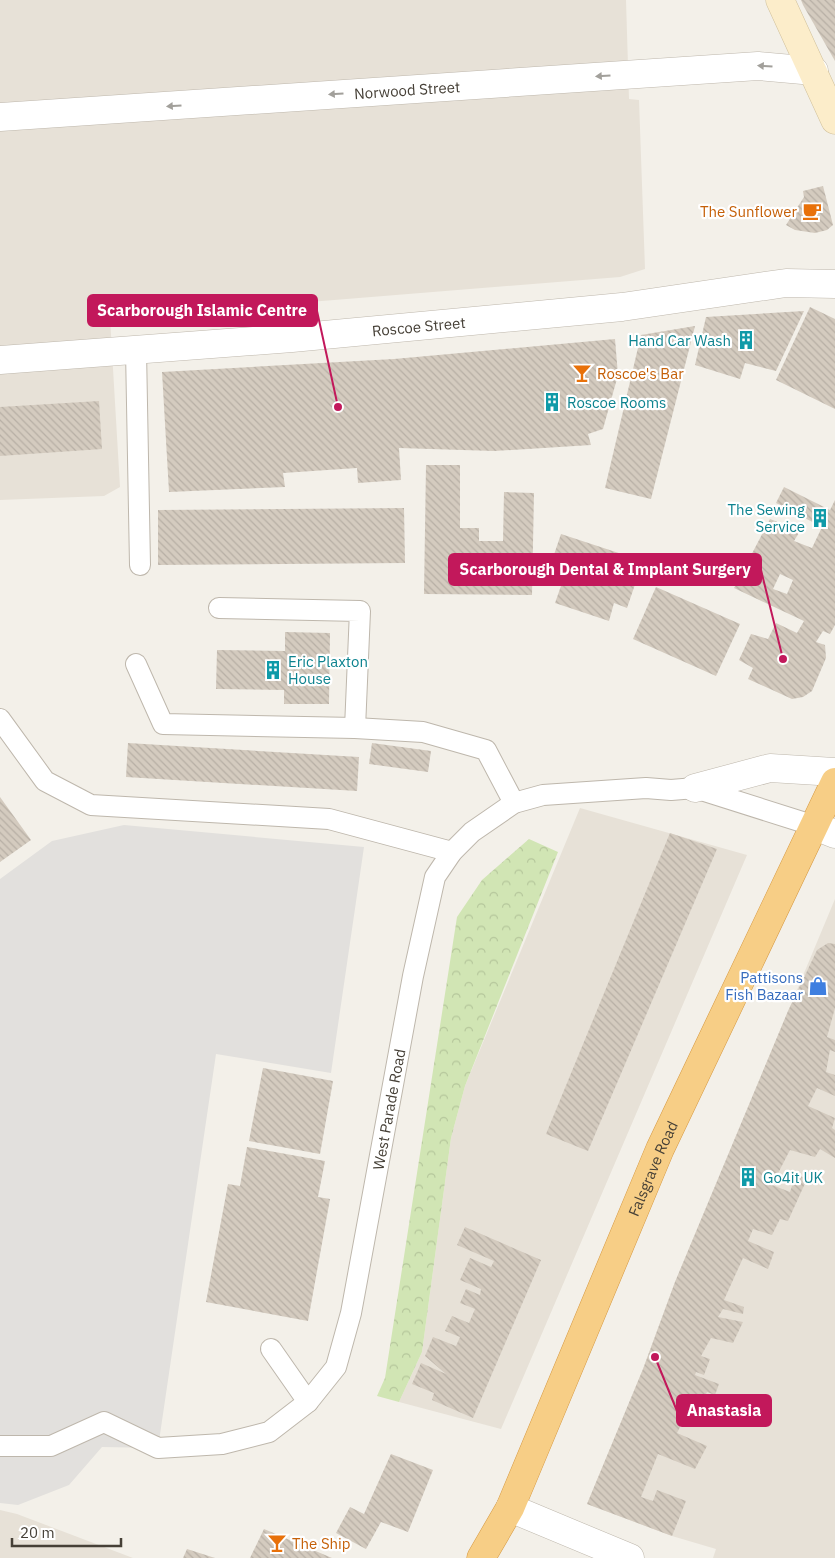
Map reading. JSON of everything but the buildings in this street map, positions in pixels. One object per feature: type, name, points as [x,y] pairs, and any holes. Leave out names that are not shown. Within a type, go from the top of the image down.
[{"type":"highway","name":"Falsgrave Road","points":[[481,1558],[510,1508],[660,1149],[825,830],[835,782]]},
{"type":"main road","points":[[780,0],[835,120]]},
{"type":"street","name":"Norwood Street","points":[[0,118],[758,66],[814,71]]},
{"type":"street","points":[[786,283],[814,276],[835,266]]},
{"type":"street","name":"Roscoe Street","points":[[0,360],[292,338],[612,308],[786,283],[835,284]]},
{"type":"street","name":"West Parade Road","points":[[695,788],[770,768],[835,772]]},
{"type":"street","points":[[510,1508],[630,1558]]},
{"type":"lane","points":[[136,350],[140,566]]},
{"type":"lane","points":[[219,608],[360,611],[354,728]]},
{"type":"lane","points":[[136,664],[163,724],[354,728],[423,732],[486,750],[514,803]]},
{"type":"lane","points":[[0,719],[45,781],[91,805],[329,819],[452,852]]},
{"type":"lane","name":"West Parade Road","points":[[0,1446],[51,1446],[104,1422],[158,1448],[222,1444],[269,1432],[308,1402],[336,1367],[351,1313],[413,976],[435,877],[452,852],[472,832],[514,803],[543,795],[592,790],[695,788],[825,830]]},
{"type":"lane","points":[[271,1349],[308,1402]]},
{"type":"shaded area","points":[[0,0],[626,0],[629,99],[639,100],[645,269],[620,277],[110,318],[120,487],[104,496],[0,500]]},
{"type":"shaded area","points":[[580,808],[747,855],[501,1429],[399,1402],[422,1352],[451,1138],[465,1086]]},
{"type":"shaded area","points":[[124,825],[364,847],[331,1073],[216,1054],[158,1448],[102,1447],[69,1485],[18,1505],[0,1503],[0,879],[52,841]]},
{"type":"shaded area","points":[[835,899],[835,1558],[713,1558],[716,1549],[672,1536],[587,1504],[643,1369],[675,1282]]},
{"type":"shaded area","points":[[0,1510],[17,1514],[133,1558],[0,1558]]},
{"type":"green space","points":[[529,839],[558,852],[465,1086],[451,1138],[422,1352],[399,1402],[377,1396],[385,1378],[457,917],[482,880]]},
{"type":"place","name":"The Sunflower","points":[[812,211]]},
{"type":"place","name":"Hand Car Wash","points":[[746,340]]},
{"type":"place","name":"Roscoe's Bar","points":[[582,373]]},
{"type":"place","name":"Roscoe Rooms","points":[[552,402]]},
{"type":"place","name":"Scarborough Islamic Centre","points":[[338,407]]},
{"type":"place","name":"The Sewing Service","points":[[820,518]]},
{"type":"place","name":"Scarborough Dental & Implant Surgery","points":[[783,659]]},
{"type":"place","name":"Eric Plaxton House","points":[[273,670]]},
{"type":"place","name":"Pattisons Fish Bazaar","points":[[818,986]]},
{"type":"place","name":"Go4it UK","points":[[748,1177]]},
{"type":"place","name":"Anastasia","points":[[655,1357]]},
{"type":"place","name":"The Ship","points":[[277,1543]]}]
